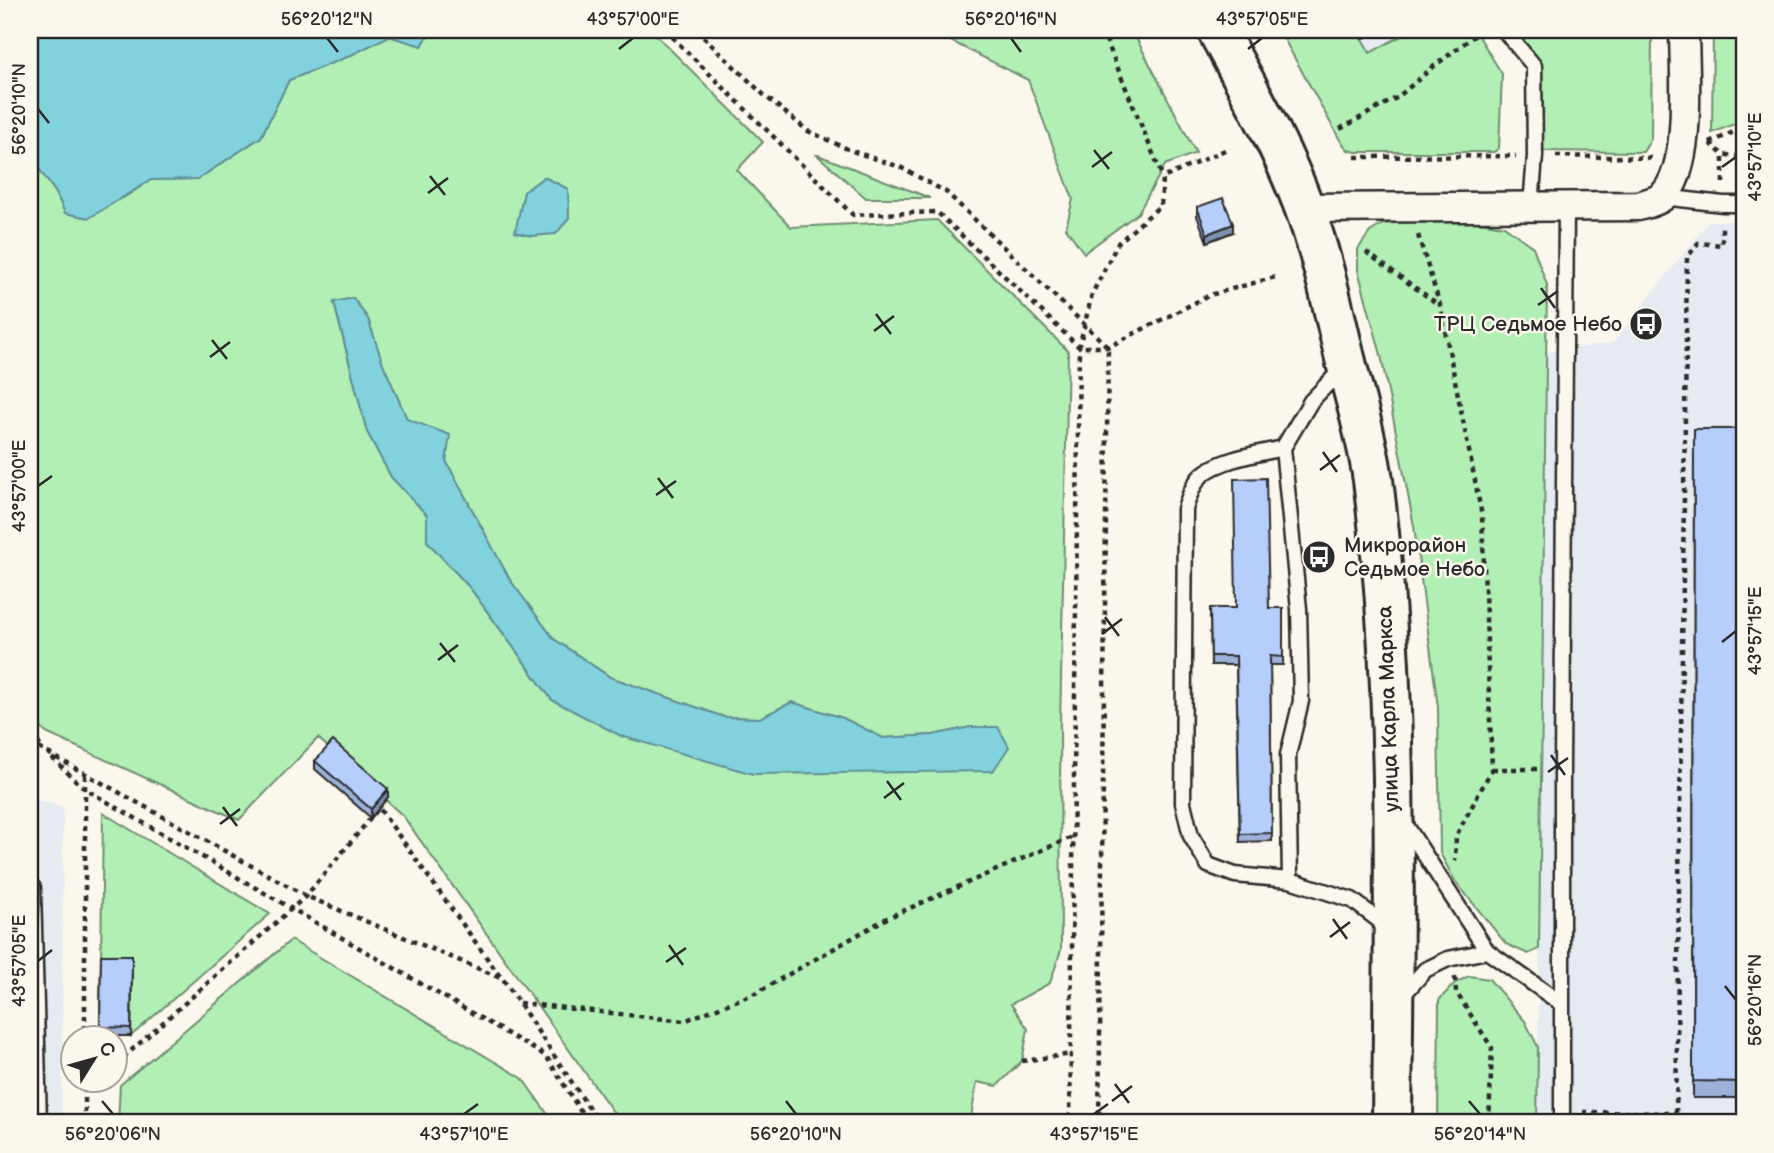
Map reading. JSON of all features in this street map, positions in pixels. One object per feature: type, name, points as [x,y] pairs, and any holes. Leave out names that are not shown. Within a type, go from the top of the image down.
[{"type":"main road","name":"улица Карла Маркса","points":[[1217,30],[1283,155],[1304,208],[1323,264],[1372,478],[1391,678],[1394,931],[1391,1123]]},
{"type":"street","points":[[1304,208],[1638,206],[1663,197],[1678,171],[1684,139],[1684,30]]},
{"type":"lane","points":[[1504,30],[1534,66],[1535,156],[1531,206]]},
{"type":"lane","points":[[1663,197],[1744,204]]},
{"type":"lane","points":[[1562,1118],[1566,206]]},
{"type":"lane","points":[[1290,880],[1288,755],[1301,701],[1301,688],[1299,609],[1283,448],[1311,401],[1346,365]]},
{"type":"lane","points":[[1283,448],[1226,463],[1203,475],[1191,490],[1185,509],[1183,803],[1191,836],[1208,865],[1236,876],[1290,880],[1352,900],[1394,931]]},
{"type":"lane","points":[[1392,804],[1487,951],[1562,1004]]},
{"type":"lane","points":[[30,887],[33,888],[39,1123]]},
{"type":"lane","points":[[1393,1007],[1425,970],[1454,958],[1487,951]]},
{"type":"path","points":[[665,30],[853,215],[937,212],[1079,347],[1108,347],[1210,295],[1279,276]]},
{"type":"path","points":[[696,30],[765,96],[808,131],[852,151],[900,167],[946,191],[1108,347],[1100,1123]]},
{"type":"path","points":[[1070,1123],[1079,347],[1092,293],[1118,243],[1161,205],[1163,178],[1102,30]]},
{"type":"path","points":[[1340,129],[1398,97],[1483,30]]},
{"type":"path","points":[[1710,143],[1744,127]]},
{"type":"path","points":[[1163,178],[1225,150]]},
{"type":"path","points":[[1676,1123],[1687,258],[1698,243],[1722,245],[1723,155],[1744,156]]},
{"type":"path","points":[[1418,233],[1440,305],[1482,516],[1492,769],[1456,836],[1455,881],[1451,896]]},
{"type":"path","points":[[1366,252],[1440,305]]},
{"type":"path","points":[[30,735],[85,789],[546,1056],[588,1123]]},
{"type":"path","points":[[30,743],[306,896],[503,979]]},
{"type":"path","points":[[1492,769],[1513,768]]},
{"type":"path","points":[[85,774],[85,1024]]},
{"type":"path","points":[[130,1052],[306,896],[379,808],[503,979],[599,1123]]},
{"type":"path","points":[[519,1003],[684,1021],[758,992],[887,918],[1072,837]]},
{"type":"path","points":[[1454,958],[1456,992],[1492,1048],[1489,1123]]},
{"type":"path","points":[[1022,1061],[1072,1054]]},
{"type":"path","points":[[85,1094],[85,1123]]},
{"type":"path","points":[[1562,1118],[1676,1113]]},
{"type":"path","points":[[1744,1118],[1744,1123]]},
{"type":"shaded area","points":[[1357,30],[1412,30],[1370,53]]},
{"type":"shaded area","points":[[1709,221],[1744,221],[1744,1123],[1537,1123],[1547,352],[1613,343]]},
{"type":"shaded area","points":[[30,798],[63,807],[62,1024],[60,1024],[62,1123],[30,1123]]},
{"type":"green space","points":[[431,30],[651,30],[763,142],[737,170],[791,227],[937,220],[1068,351],[1060,726],[1061,950],[1050,983],[1011,1004],[1028,1029],[1022,1061],[997,1086],[977,1082],[970,1123],[621,1123],[403,816],[318,738],[239,820],[46,733],[30,716],[30,156],[56,193],[65,213],[123,198],[151,180],[198,179],[261,137],[289,80],[347,57],[389,36],[422,46]],"holes":[[[544,177],[568,189],[569,218],[516,232],[524,192]],[[353,298],[368,319],[383,364],[407,420],[449,435],[446,461],[510,580],[554,639],[610,677],[724,717],[760,718],[792,702],[843,718],[883,738],[933,735],[971,727],[753,774],[552,700],[470,588],[427,541],[427,515],[391,477],[367,432],[334,303]]]},
{"type":"green space","points":[[929,30],[1132,30],[1196,153],[1165,165],[1138,213],[1084,253],[1066,228],[1073,199],[1028,80]]},
{"type":"green space","points":[[1279,30],[1357,30],[1370,53],[1412,30],[1475,30],[1502,74],[1499,148],[1494,152],[1348,150]]},
{"type":"green space","points":[[1517,30],[1652,30],[1651,139],[1643,152],[1542,151],[1540,69]]},
{"type":"green space","points":[[1713,30],[1744,30],[1744,120],[1712,133]]},
{"type":"green space","points":[[818,155],[930,198],[866,198]]},
{"type":"green space","points":[[1466,220],[1504,226],[1533,247],[1547,285],[1539,949],[1528,954],[1506,944],[1455,881],[1440,853],[1438,707],[1414,526],[1381,355],[1358,270],[1358,249],[1370,232],[1383,224]]},
{"type":"green space","points":[[103,813],[270,914],[131,1036],[132,964],[101,963]]},
{"type":"green space","points":[[291,940],[522,1078],[554,1123],[118,1123],[120,1094],[130,1094],[130,1077]]},
{"type":"green space","points":[[1469,976],[1489,979],[1525,1021],[1538,1047],[1537,1123],[1438,1123],[1439,1000],[1455,983]]},
{"type":"water","points":[[30,30],[431,30],[422,46],[389,36],[347,57],[289,80],[261,137],[198,179],[151,180],[89,218],[65,213],[56,193],[30,156]]},
{"type":"water","points":[[544,177],[568,189],[569,218],[556,234],[531,236],[515,232],[524,192]]},
{"type":"water","points":[[353,298],[368,319],[383,364],[407,419],[450,435],[446,461],[510,580],[554,639],[610,677],[724,717],[760,718],[792,702],[843,718],[883,738],[933,735],[971,727],[998,727],[1009,747],[993,771],[753,774],[621,736],[552,700],[470,588],[427,541],[427,515],[391,477],[367,432],[334,302]]},
{"type":"building","points":[[1223,198],[1233,224],[1207,234],[1197,207]]},
{"type":"building","points":[[1694,429],[1744,429],[1744,1082],[1693,1081]]},
{"type":"building","points":[[1266,478],[1269,608],[1283,608],[1283,657],[1270,656],[1272,833],[1240,834],[1236,656],[1211,656],[1210,608],[1236,608],[1234,479]]},
{"type":"building","points":[[333,741],[388,789],[371,809],[315,761]]},
{"type":"building","points":[[101,955],[132,955],[131,1028],[130,1024],[100,1024]]},
{"type":"place","name":"ТРЦ Седьмое Небо","points":[[1646,324]]},
{"type":"place","name":"Микрорайон Седьмое Небо","points":[[1319,557]]}]
